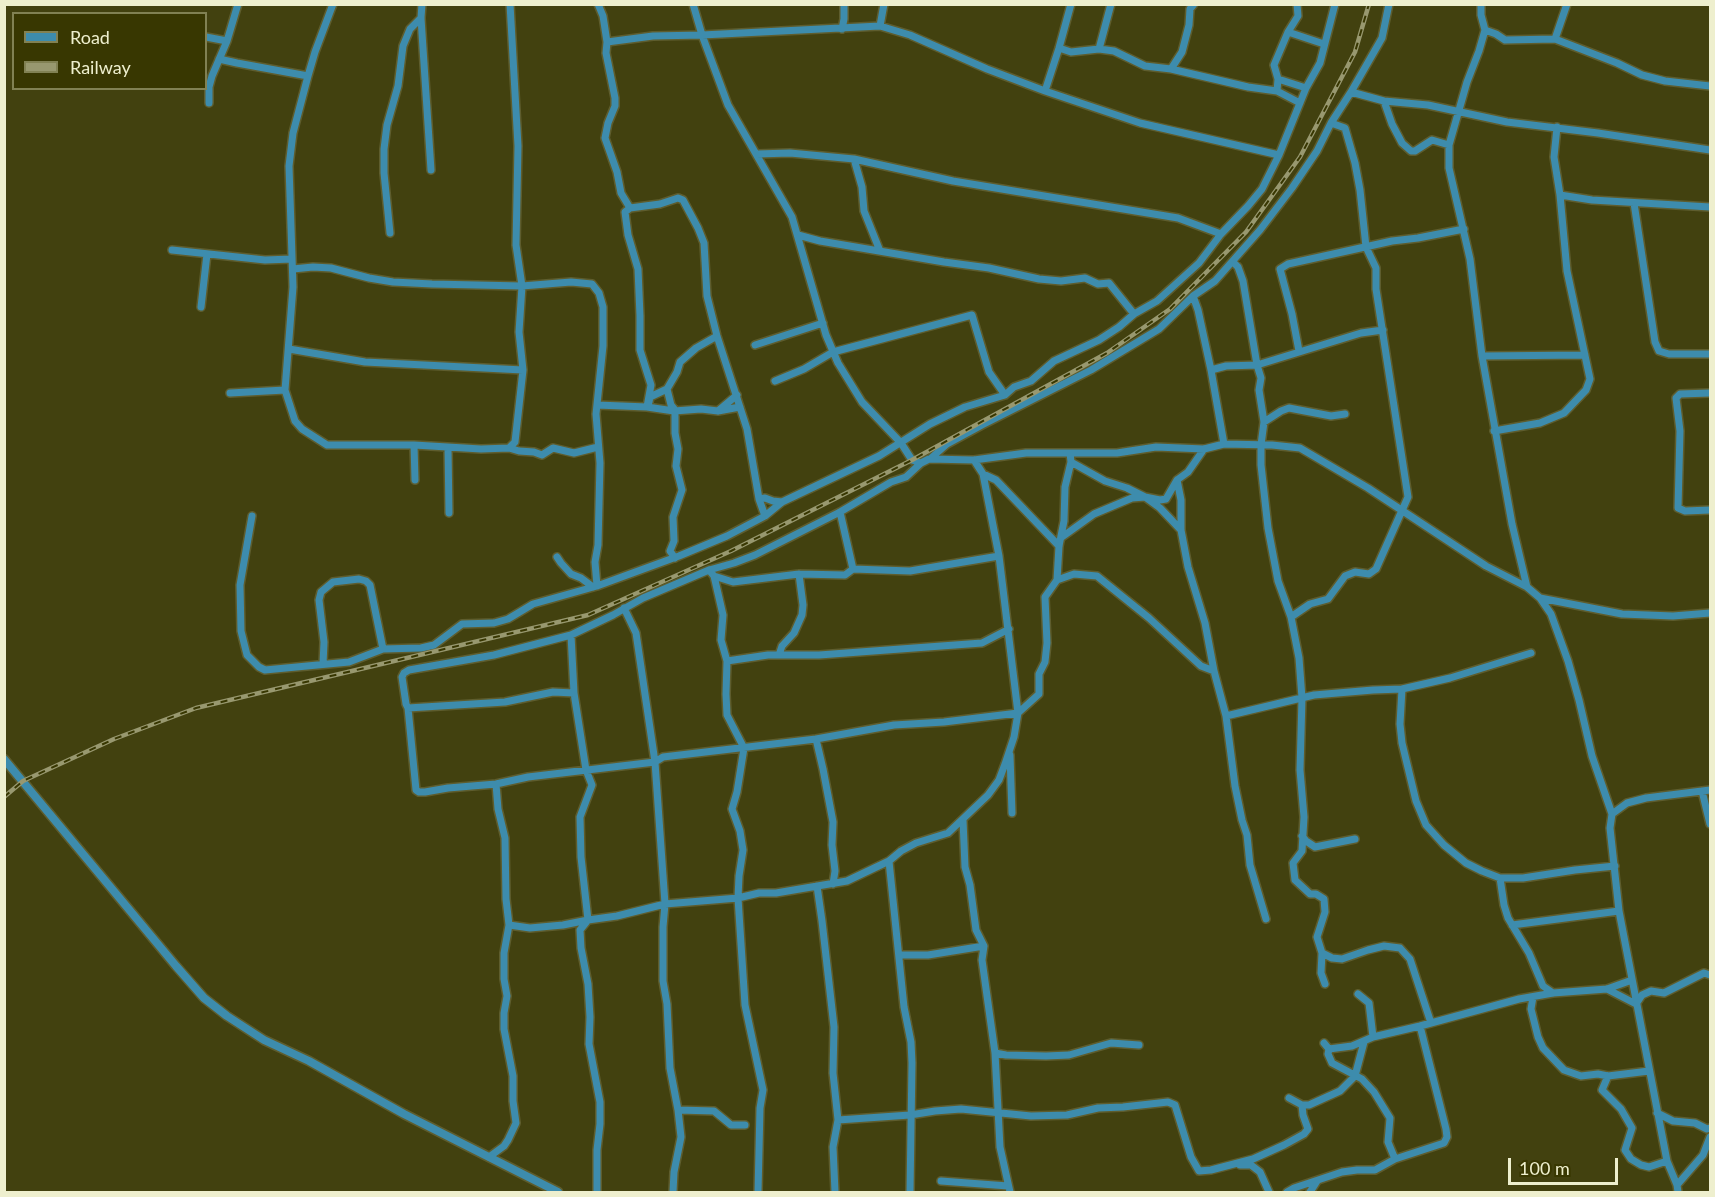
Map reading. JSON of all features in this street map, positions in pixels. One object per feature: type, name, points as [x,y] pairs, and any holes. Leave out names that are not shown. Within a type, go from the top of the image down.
[{"type":"street","points":[[209,103],[209,87],[227,41],[238,4]]},
{"type":"street","points":[[333,4],[315,52],[292,133],[288,166],[293,269],[285,390],[295,421],[302,429],[327,445],[509,448],[519,452],[534,452],[542,455],[553,448],[574,453],[598,447]]},
{"type":"street","points":[[422,4],[430,170]]},
{"type":"street","points":[[509,448],[515,442],[523,370],[519,332],[522,286],[516,245],[518,146],[510,4]]},
{"type":"street","points":[[598,4],[603,16],[607,42],[606,52],[615,98],[615,106],[605,138],[617,172],[621,193],[630,208]]},
{"type":"street","points":[[693,4],[728,105],[792,217],[833,352],[862,402],[901,443],[912,460],[921,463]]},
{"type":"street","points":[[842,28],[844,4]]},
{"type":"street","points":[[880,26],[884,4]]},
{"type":"street","points":[[1045,91],[1071,4]]},
{"type":"street","points":[[1100,49],[1111,4]]},
{"type":"street","points":[[1171,69],[1182,52],[1189,25],[1190,9],[1194,4]]},
{"type":"street","points":[[1277,91],[1278,79],[1274,65],[1288,32],[1298,16],[1297,4]]},
{"type":"street","points":[[252,516],[240,585],[241,631],[247,655],[265,670],[349,662],[383,649],[421,648],[434,645],[462,624],[494,623],[508,619],[532,604],[595,587],[727,536],[765,516],[782,502],[868,461],[914,433],[965,407],[1005,394],[1014,387],[1031,381],[1054,361],[1099,340],[1134,314],[1157,301],[1199,262],[1262,189],[1279,155],[1306,87],[1320,63],[1335,4]]},
{"type":"street","points":[[1070,453],[1071,462],[1065,487],[1064,521],[1059,546],[1057,580],[1045,597],[1047,643],[1045,662],[1039,674],[1039,694],[1018,713],[944,722],[894,725],[816,739],[663,757],[655,762],[528,777],[496,784],[425,792],[416,790],[408,708],[405,704],[402,677],[404,673],[409,670],[494,655],[571,635],[624,608],[711,573],[718,568],[755,555],[840,512],[891,482],[906,477],[947,444],[982,424],[1054,390],[1159,329],[1233,262],[1292,188],[1317,151],[1331,123],[1382,38],[1389,4]]},
{"type":"street","points":[[1481,4],[1485,30],[1449,145],[1449,168],[1470,259],[1494,430],[1512,524],[1527,586]]},
{"type":"street","points":[[1555,39],[1567,4]]},
{"type":"street","points":[[390,233],[384,173],[387,125],[398,86],[403,46],[410,29],[421,18]]},
{"type":"street","points":[[607,42],[653,36],[880,26],[910,35],[987,69],[1045,91],[1140,123],[1279,155]]},
{"type":"street","points":[[1485,30],[1505,40],[1555,39],[1642,75],[1665,81],[1710,86]]},
{"type":"street","points":[[1288,32],[1324,44]]},
{"type":"street","points":[[207,37],[227,41]]},
{"type":"street","points":[[1059,48],[1071,52],[1100,49],[1114,51],[1145,66],[1171,69],[1248,87],[1277,91],[1300,103]]},
{"type":"street","points":[[219,58],[308,76]]},
{"type":"street","points":[[1278,79],[1306,87]]},
{"type":"street","points":[[1351,92],[1384,101],[1428,105],[1507,122],[1557,127],[1710,150]]},
{"type":"street","points":[[1384,101],[1402,143],[1411,151],[1415,151],[1432,140],[1449,145]]},
{"type":"street","points":[[1291,617],[1310,604],[1328,599],[1345,576],[1354,572],[1369,574],[1376,569],[1408,497],[1376,289],[1376,268],[1366,247],[1360,190],[1345,128],[1331,123]]},
{"type":"street","points":[[1494,430],[1540,423],[1564,412],[1586,390],[1590,379],[1567,271],[1554,157],[1557,127]]},
{"type":"street","points":[[757,154],[790,153],[854,159],[953,181],[1178,218],[1221,234]]},
{"type":"street","points":[[854,159],[862,187],[864,211],[880,251]]},
{"type":"street","points":[[1560,195],[1592,201],[1710,207]]},
{"type":"street","points":[[647,407],[651,386],[640,351],[638,269],[628,235],[625,212],[630,208],[660,204],[678,198],[687,205],[704,243],[707,296],[717,336],[747,429],[759,498],[765,516]]},
{"type":"street","points":[[1634,203],[1655,342],[1659,351],[1669,354],[1710,354]]},
{"type":"street","points":[[1299,351],[1293,314],[1280,270],[1288,264],[1464,229]]},
{"type":"street","points":[[798,235],[820,241],[1000,270],[1039,279],[1061,281],[1085,278],[1098,284],[1109,283],[1134,314]]},
{"type":"street","points":[[172,250],[265,260],[292,259]]},
{"type":"street","points":[[201,308],[207,254]]},
{"type":"street","points":[[1233,262],[1238,267],[1243,281],[1261,378],[1259,390],[1264,422],[1261,465],[1268,528],[1278,581],[1291,617],[1299,658],[1302,698],[1300,770],[1304,816],[1302,851],[1293,863],[1295,880],[1310,894],[1316,894],[1324,899],[1325,912],[1317,937],[1322,953],[1321,973],[1325,984]]},
{"type":"street","points":[[293,269],[331,268],[393,282],[522,286],[571,282],[592,284],[599,293],[603,307],[603,346],[597,405],[598,545],[595,587]]},
{"type":"street","points":[[1193,296],[1211,370],[1224,444]]},
{"type":"street","points":[[775,381],[804,369],[833,352],[972,315],[989,372],[1005,394]]},
{"type":"street","points":[[755,345],[823,323]]},
{"type":"street","points":[[1211,370],[1226,366],[1257,365],[1360,333],[1383,330]]},
{"type":"street","points":[[647,407],[650,397],[667,389],[680,362],[696,348],[717,336]]},
{"type":"street","points":[[289,349],[365,362],[523,370]]},
{"type":"street","points":[[1482,356],[1585,355]]},
{"type":"street","points":[[667,389],[675,411],[678,449],[676,466],[682,490],[673,517],[675,534],[670,551],[675,558]]},
{"type":"street","points":[[230,393],[285,390]]},
{"type":"street","points":[[1710,393],[1680,394],[1676,398],[1680,431],[1678,507],[1685,511],[1710,510]]},
{"type":"street","points":[[718,411],[737,395]]},
{"type":"street","points":[[597,405],[647,407],[675,411],[701,409],[718,411],[740,407]]},
{"type":"street","points":[[1264,422],[1289,408],[1331,416],[1344,414]]},
{"type":"street","points":[[930,459],[974,460],[1026,453],[1117,453],[1156,447],[1204,449],[1224,444],[1300,448],[1403,511],[1486,566],[1527,586],[1551,614],[1568,661],[1592,756],[1612,814],[1611,828],[1619,911],[1667,1161],[1677,1189]]},
{"type":"street","points":[[414,446],[415,480]]},
{"type":"street","points":[[448,448],[449,513]]},
{"type":"street","points":[[1062,537],[1094,514],[1132,498],[1166,499],[1178,480],[1188,472],[1204,449]]},
{"type":"street","points":[[509,925],[530,928],[563,925],[617,916],[664,904],[738,898],[847,881],[889,861],[901,850],[948,832],[988,795],[999,780],[1010,749],[1018,713],[999,556],[983,474],[974,460]]},
{"type":"street","points":[[1071,462],[1105,481],[1145,497],[1160,508],[1181,530]]},
{"type":"street","points":[[983,474],[996,480],[1059,546]]},
{"type":"street","points":[[1178,480],[1181,530],[1188,567],[1205,623],[1226,716],[1235,786],[1247,835],[1250,865],[1266,919]]},
{"type":"street","points":[[759,498],[782,502]]},
{"type":"street","points":[[840,512],[853,570]]},
{"type":"street","points":[[711,573],[733,582],[799,574],[845,575],[853,570],[910,571],[999,556]]},
{"type":"street","points":[[557,557],[571,574],[595,587]]},
{"type":"street","points":[[711,573],[723,615],[722,640],[727,661],[727,715],[744,748],[732,809],[740,831],[743,850],[738,898],[745,1005],[763,1090],[760,1108],[758,1192]]},
{"type":"street","points":[[779,655],[782,646],[794,633],[802,615],[803,604],[799,574]]},
{"type":"street","points":[[1057,580],[1074,574],[1097,576],[1149,618],[1201,666],[1214,671]]},
{"type":"street","points":[[323,664],[324,642],[319,600],[321,592],[333,582],[359,579],[366,580],[370,585],[383,649]]},
{"type":"street","points":[[1539,598],[1622,614],[1673,616],[1710,613]]},
{"type":"street","points":[[624,608],[636,633],[655,762],[664,904],[663,981],[667,1004],[670,1068],[681,1137],[674,1172],[673,1192]]},
{"type":"street","points":[[727,661],[747,657],[819,655],[982,643],[1009,629]]},
{"type":"street","points":[[571,635],[574,693],[586,770],[592,785],[580,817],[581,857],[588,920],[580,930],[588,984],[589,1044],[600,1102],[597,1192]]},
{"type":"street","points":[[1226,716],[1302,698],[1402,689],[1450,678],[1531,653]]},
{"type":"street","points":[[1402,689],[1400,724],[1402,743],[1416,801],[1426,825],[1444,845],[1466,863],[1500,878],[1523,878],[1615,866]]},
{"type":"street","points":[[408,708],[505,702],[553,692],[574,693]]},
{"type":"street","points":[[816,739],[834,822],[833,884]]},
{"type":"street","points":[[1010,749],[1012,813]]},
{"type":"street","points":[[4,759],[176,966],[204,998],[227,1016],[264,1040],[309,1061],[404,1114],[558,1192]]},
{"type":"street","points":[[489,1157],[504,1146],[516,1123],[513,1076],[504,1029],[507,996],[504,979],[504,953],[509,925],[506,899],[505,838],[498,809],[496,784]]},
{"type":"street","points":[[1612,814],[1627,803],[1646,798],[1706,791],[1710,824]]},
{"type":"street","points":[[941,1181],[1009,1189],[1000,1147],[995,1053],[982,960],[984,946],[976,930],[970,885],[965,867],[963,820]]},
{"type":"street","points":[[1302,836],[1306,842],[1315,847],[1355,839]]},
{"type":"street","points":[[889,861],[912,1063],[910,1192]]},
{"type":"street","points":[[1500,878],[1504,905],[1512,925],[1529,953],[1543,986],[1553,993]]},
{"type":"street","points":[[817,886],[834,1027],[833,1073],[838,1120],[833,1147],[835,1192]]},
{"type":"street","points":[[1512,925],[1619,911]]},
{"type":"street","points":[[899,955],[928,955],[984,946]]},
{"type":"street","points":[[1322,953],[1332,958],[1342,959],[1384,946],[1400,948],[1410,958],[1431,1023]]},
{"type":"street","points":[[1636,1004],[1642,995],[1650,991],[1664,993],[1704,973],[1710,975]]},
{"type":"street","points":[[1395,1159],[1388,1142],[1390,1118],[1374,1092],[1362,1079],[1332,1063],[1326,1046],[1337,1049],[1364,1042],[1373,1037],[1533,997],[1553,993],[1607,989],[1632,980]]},
{"type":"street","points":[[1607,989],[1636,1004]]},
{"type":"street","points":[[1358,993],[1369,1003],[1373,1037]]},
{"type":"street","points":[[1533,997],[1532,1009],[1538,1037],[1543,1048],[1564,1070],[1581,1076],[1598,1074],[1608,1076],[1649,1071]]},
{"type":"street","points":[[1293,1191],[1342,1172],[1375,1170],[1395,1159],[1444,1143],[1448,1137],[1420,1026]]},
{"type":"street","points":[[1289,1098],[1302,1105],[1309,1105],[1340,1090],[1355,1076],[1364,1042]]},
{"type":"street","points":[[995,1053],[1069,1055],[1111,1043],[1139,1045]]},
{"type":"street","points":[[1608,1076],[1602,1090],[1621,1109],[1632,1128],[1624,1150],[1631,1159],[1641,1165],[1649,1167],[1667,1161]]},
{"type":"street","points":[[838,1120],[961,1110],[1030,1116],[1067,1115],[1098,1108],[1168,1102],[1175,1105],[1191,1157],[1199,1171],[1253,1159],[1284,1146],[1304,1134],[1308,1129],[1302,1105]]},
{"type":"street","points":[[678,1110],[714,1111],[731,1125],[745,1125]]},
{"type":"street","points":[[1657,1113],[1673,1121],[1710,1128]]},
{"type":"street","points":[[1677,1189],[1703,1155],[1710,1137]]},
{"type":"street","points":[[1231,1165],[1251,1165],[1260,1172],[1269,1192]]},
{"type":"street","points":[[1310,1192],[1317,1181]]},
{"type":"railway","points":[[4,797],[23,781],[114,739],[196,708],[588,615],[731,551],[912,460],[1107,353],[1170,309],[1246,232],[1300,157],[1355,52],[1369,4]]}]
